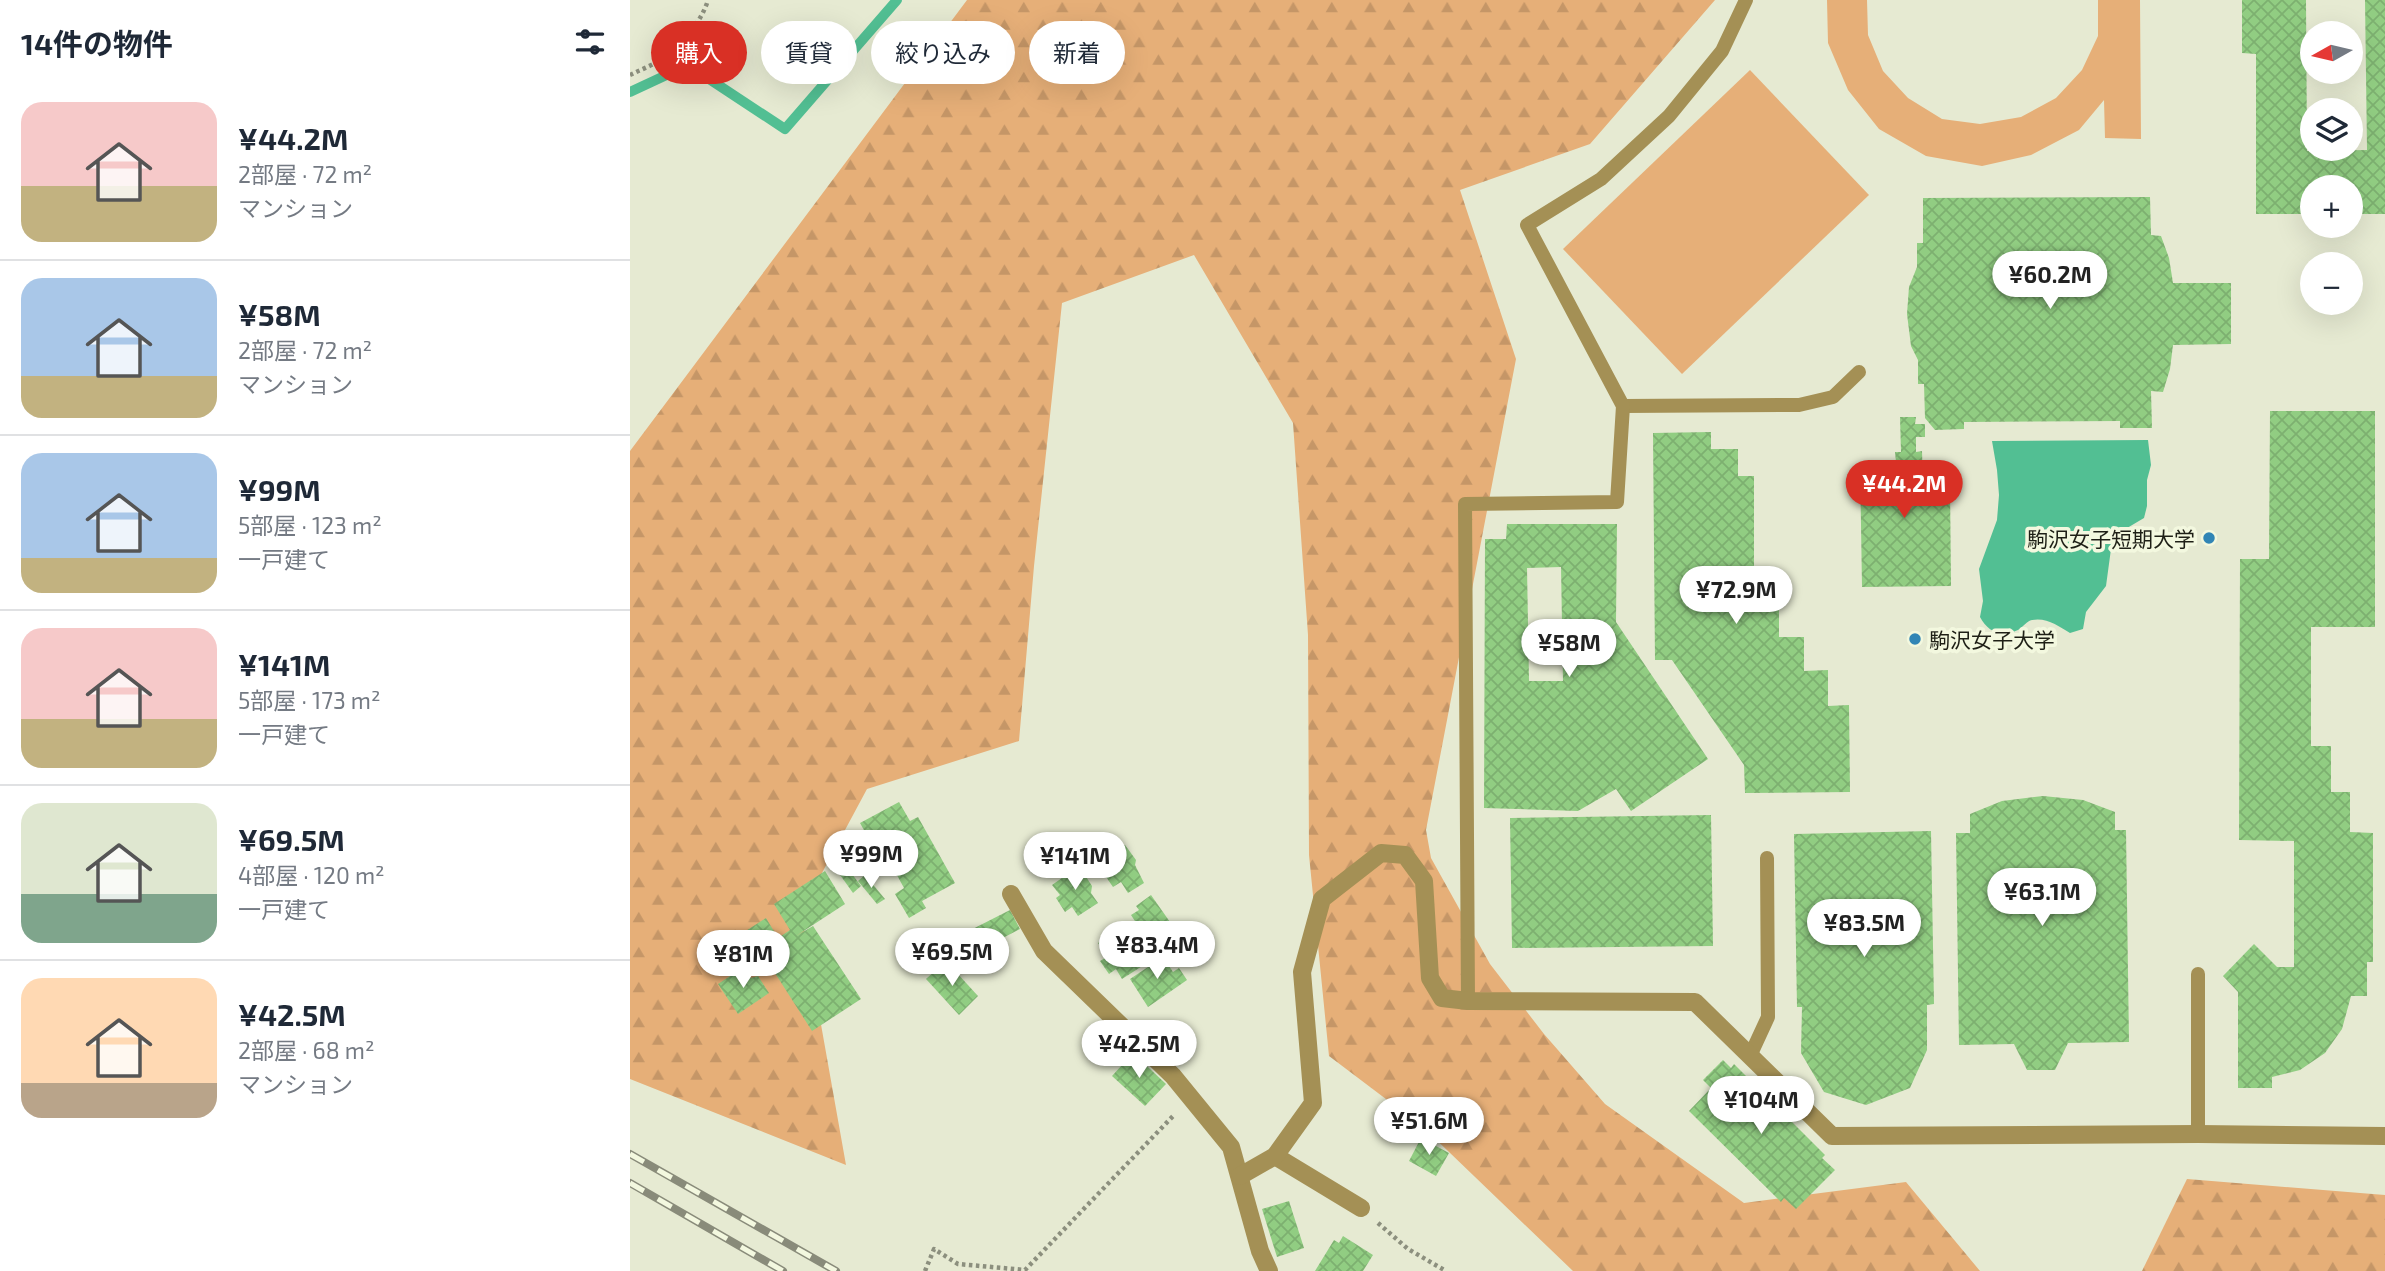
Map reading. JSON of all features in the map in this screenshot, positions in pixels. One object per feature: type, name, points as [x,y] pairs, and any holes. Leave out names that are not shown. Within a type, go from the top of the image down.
[{"type":"street","points":[[1240,1176],[1275,1156],[1313,1103],[1302,972],[1322,899],[1381,853],[1405,855],[1424,881],[1430,978],[1441,998],[1468,1001],[1695,1002],[1832,1136],[2385,1136]]},
{"type":"street","points":[[1011,894],[1044,951],[1173,1076],[1231,1147],[1259,1251],[1269,1271]]},
{"type":"street","points":[[1275,1156],[1360,1208]]},
{"type":"lane","points":[[1468,1001],[1465,504],[1617,502],[1623,406],[1527,225],[1601,178],[1669,116],[1721,51],[1746,0]]},
{"type":"lane","points":[[1623,406],[1799,405],[1833,397],[1859,372]]},
{"type":"lane","points":[[1750,1056],[1768,1017],[1767,858]]},
{"type":"lane","points":[[2198,975],[2198,1134]]},
{"type":"path","points":[[630,75],[662,59],[678,46],[705,11],[708,0]]},
{"type":"path","points":[[925,1271],[934,1249],[958,1264],[1025,1269],[1190,1098]]},
{"type":"path","points":[[1360,1208],[1408,1249],[1446,1271]]},
{"type":"green space","points":[[967,0],[1715,0],[1590,144],[1460,190],[1516,359],[1426,830],[1431,858],[1490,964],[1544,1034],[1605,1104],[1744,1203],[1906,1182],[1980,1271],[1573,1271],[1423,1127],[1329,1056],[1309,855],[1308,635],[1293,423],[1194,255],[1062,303],[1034,566],[1019,741],[867,789],[801,912],[846,1165],[630,1079],[630,451],[904,84],[1015,84],[1015,21],[951,21]]},
{"type":"green space","points":[[1827,0],[1867,0],[1868,35],[1883,71],[1908,98],[1942,119],[1980,124],[2021,117],[2056,98],[2082,70],[2098,36],[2098,0],[2140,0],[2141,139],[2105,138],[2104,100],[2079,130],[2031,155],[1982,166],[1926,156],[1879,129],[1848,90],[1828,43]]},
{"type":"green space","points":[[1750,70],[1869,195],[1682,374],[1563,249]]},
{"type":"green space","points":[[2187,1179],[2385,1195],[2385,1271],[2142,1271]]},
{"type":"shaded area","points":[[2148,440],[2151,465],[2144,518],[2117,534],[2111,549],[2106,586],[2086,612],[2083,629],[2070,633],[2052,623],[2037,619],[2012,632],[1991,630],[1980,617],[1983,601],[1979,569],[1997,520],[1999,495],[1992,441]]},
{"type":"building","points":[[2242,0],[2306,0],[2306,21],[2300,21],[2300,84],[2307,84],[2307,98],[2300,98],[2300,161],[2363,161],[2363,150],[2367,150],[2365,0],[2385,0],[2385,214],[2363,214],[2363,175],[2300,175],[2300,214],[2256,214],[2256,54],[2242,53]]},
{"type":"building","points":[[2150,197],[2151,235],[2161,236],[2169,258],[2173,283],[2231,283],[2231,344],[2173,345],[2163,392],[2151,391],[2152,428],[2120,428],[2120,421],[1964,422],[1964,429],[1935,430],[1925,418],[1924,384],[1918,384],[1918,360],[1911,346],[1907,314],[1909,287],[1917,267],[1917,243],[1923,243],[1923,198]]},
{"type":"building","points":[[2270,411],[2375,411],[2375,627],[2311,627],[2311,746],[2331,746],[2331,792],[2350,792],[2350,832],[2373,833],[2373,962],[2367,962],[2367,996],[2351,996],[2342,1029],[2325,1053],[2300,1070],[2272,1077],[2272,1088],[2238,1088],[2238,992],[2223,976],[2254,944],[2277,967],[2294,967],[2294,841],[2239,840],[2240,559],[2269,559]]},
{"type":"building","points":[[1900,417],[1916,417],[1915,424],[1925,424],[1925,437],[1916,437],[1916,452],[1922,451],[1923,484],[1950,484],[1951,586],[1862,587],[1860,462],[1896,462],[1895,452],[1901,452]]},
{"type":"building","points":[[1711,432],[1711,449],[1738,449],[1738,476],[1754,476],[1754,601],[1779,601],[1779,637],[1804,637],[1804,671],[1828,670],[1828,706],[1849,705],[1850,792],[1745,793],[1744,765],[1672,660],[1655,660],[1653,433]]},
{"type":"building","points":[[1507,524],[1617,524],[1616,622],[1708,759],[1631,811],[1616,789],[1578,811],[1484,808],[1485,539],[1506,539]],"holes":[[[1561,567],[1563,681],[1529,681],[1527,568]]]},
{"type":"building","points":[[2043,796],[2083,800],[2115,812],[2115,830],[2126,830],[2129,1042],[2068,1043],[2055,1070],[2027,1070],[2014,1044],[1959,1045],[1956,833],[1970,833],[1970,814],[2002,801]]},
{"type":"building","points":[[899,802],[910,821],[918,817],[955,883],[922,901],[926,908],[909,918],[895,894],[904,888],[881,846],[875,850],[860,823]]},
{"type":"building","points":[[1711,815],[1713,946],[1512,948],[1510,818]]},
{"type":"building","points":[[1931,831],[1934,1004],[1927,1005],[1927,1050],[1910,1088],[1866,1105],[1824,1092],[1801,1053],[1802,1007],[1797,1007],[1794,834]]},
{"type":"building","points":[[1120,841],[1136,860],[1135,865],[1144,883],[1128,893],[1121,882],[1113,887],[1093,858]]},
{"type":"building","points":[[846,866],[861,886],[853,893],[838,872]]},
{"type":"building","points":[[1079,866],[1092,886],[1091,893],[1098,903],[1078,916],[1072,907],[1065,912],[1056,898],[1060,895],[1052,885]]},
{"type":"building","points":[[825,871],[845,904],[796,936],[813,926],[861,999],[812,1031],[766,959],[769,957],[764,950],[755,956],[741,934],[766,918],[778,938],[790,930],[774,904]]},
{"type":"building","points":[[865,875],[885,899],[877,904],[858,881]]},
{"type":"building","points":[[1151,895],[1177,932],[1157,946],[1154,942],[1150,944],[1131,915],[1139,910],[1136,906]]},
{"type":"building","points":[[1010,910],[1020,929],[963,959],[953,939]]},
{"type":"building","points":[[1122,927],[1147,963],[1122,979],[1116,969],[1109,974],[1100,961],[1107,957],[1098,943]]},
{"type":"building","points":[[1163,957],[1173,972],[1179,968],[1187,980],[1148,1007],[1130,979]]},
{"type":"building","points":[[946,961],[978,996],[959,1015],[926,979]]},
{"type":"building","points":[[744,967],[751,978],[758,976],[769,993],[738,1014],[718,984]]},
{"type":"building","points":[[1133,1053],[1166,1084],[1145,1106],[1112,1076]]},
{"type":"building","points":[[1723,1060],[1731,1068],[1734,1064],[1825,1155],[1822,1158],[1835,1170],[1796,1209],[1784,1198],[1781,1202],[1689,1111],[1711,1088],[1703,1080]]},
{"type":"building","points":[[1421,1138],[1449,1153],[1436,1176],[1409,1161]]},
{"type":"building","points":[[1289,1201],[1304,1248],[1277,1257],[1262,1209]]},
{"type":"building","points":[[1343,1236],[1373,1255],[1363,1271],[1315,1271],[1334,1240],[1339,1243]]},
{"type":"waterway","points":[[630,92],[688,65],[785,129],[897,0]]},
{"type":"railway","points":[[630,1154],[836,1271]]},
{"type":"railway","points":[[630,1183],[783,1271]]},
{"type":"place","name":"駒沢女子短期大学","points":[[2209,538]]},
{"type":"place","name":"駒沢女子大学","points":[[1915,639]]}]
